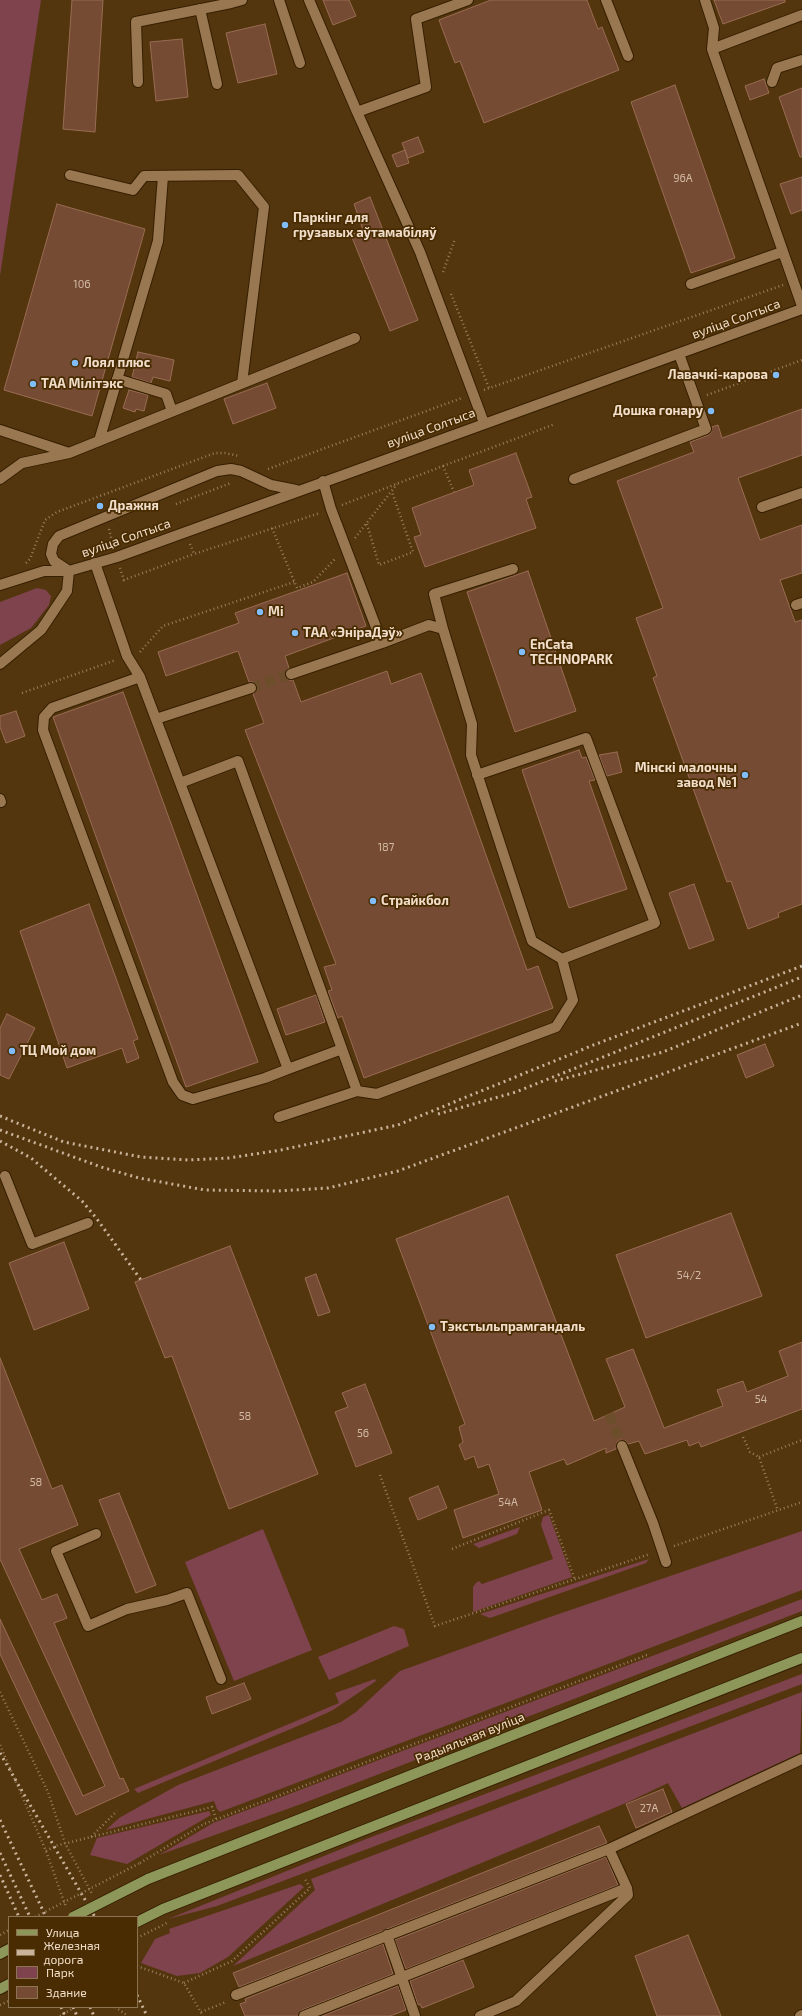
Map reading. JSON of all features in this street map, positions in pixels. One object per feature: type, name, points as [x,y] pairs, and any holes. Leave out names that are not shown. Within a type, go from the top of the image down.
[{"type":"main road","name":"Радыяльная вуліца","points":[[70,1913],[148,1879],[802,1621]]},
{"type":"main road","points":[[138,1922],[163,1909],[802,1658]]},
{"type":"street","points":[[138,82],[136,22],[231,1],[242,0]]},
{"type":"street","points":[[279,0],[300,63]]},
{"type":"street","points":[[309,0],[357,112],[420,252],[484,423]]},
{"type":"street","points":[[357,112],[426,86],[416,19],[468,0]]},
{"type":"street","points":[[606,0],[628,56]]},
{"type":"street","points":[[705,0],[714,28],[712,49],[802,307]]},
{"type":"street","points":[[200,9],[217,84]]},
{"type":"street","points":[[712,49],[802,15]]},
{"type":"street","points":[[772,82],[777,68],[802,60]]},
{"type":"street","points":[[70,175],[133,190],[144,176],[238,175],[264,207],[242,383]]},
{"type":"street","points":[[99,441],[158,241],[163,176]]},
{"type":"street","points":[[691,284],[782,252]]},
{"type":"street","name":"вуліца Солтыса","points":[[0,585],[44,571],[69,571],[117,557],[296,490],[679,354],[802,307]]},
{"type":"street","points":[[0,479],[22,463],[69,453],[355,338]]},
{"type":"street","points":[[574,479],[706,429],[679,354]]},
{"type":"street","points":[[117,379],[166,394],[172,411]]},
{"type":"street","points":[[0,430],[69,453]]},
{"type":"street","points":[[69,571],[54,561],[51,554],[53,544],[59,536],[217,471],[231,469],[253,475],[271,484],[296,490]]},
{"type":"street","points":[[323,481],[331,509],[382,643]]},
{"type":"street","points":[[762,507],[802,493]]},
{"type":"street","points":[[95,563],[127,656],[140,677],[288,1069]]},
{"type":"street","points":[[279,1117],[357,1091],[377,1094],[556,1027],[573,1000],[562,960],[532,941],[471,755],[472,724],[434,594],[513,569]]},
{"type":"street","name":"вуліца Солтыса","points":[[0,664],[41,630],[67,591],[69,571]]},
{"type":"street","points":[[291,674],[382,643],[429,625],[443,629]]},
{"type":"street","points":[[140,677],[52,708],[44,717],[43,730],[174,1082],[182,1095],[193,1099],[266,1078],[342,1049]]},
{"type":"street","points":[[156,719],[251,688]]},
{"type":"street","points":[[478,775],[586,738],[655,923],[562,960]]},
{"type":"street","points":[[180,783],[238,761],[357,1091]]},
{"type":"street","points":[[5,1176],[32,1244],[88,1223]]},
{"type":"street","points":[[622,1446],[653,1523],[666,1562]]},
{"type":"street","points":[[96,1534],[56,1551],[88,1626],[127,1610],[167,1600],[187,1593],[221,1679]]},
{"type":"street","points":[[236,1995],[609,1849],[802,1758]]},
{"type":"street","points":[[480,2016],[516,2001],[628,1895],[627,1888],[609,1849]]},
{"type":"street","points":[[304,2016],[627,1888]]},
{"type":"street","points":[[387,1935],[415,2016]]},
{"type":"path","points":[[445,278],[442,271],[455,238]]},
{"type":"path","points":[[173,505],[489,388],[793,281]]},
{"type":"path","points":[[451,293],[489,388]]},
{"type":"path","points":[[696,400],[802,360]]},
{"type":"path","points":[[443,466],[555,424]]},
{"type":"path","points":[[366,524],[379,565],[413,552],[392,492]]},
{"type":"path","points":[[116,526],[108,528],[124,580],[194,554]]},
{"type":"path","points":[[22,693],[142,651],[163,626],[294,582]]},
{"type":"path","points":[[743,1437],[750,1452],[759,1457],[778,1511]]},
{"type":"path","points":[[759,1457],[802,1440]]},
{"type":"path","points":[[380,1475],[435,1626],[575,1580],[802,1502]]},
{"type":"path","points":[[452,1550],[549,1510],[575,1580]]},
{"type":"path","points":[[37,1916],[140,1863],[204,1824],[646,1655]]},
{"type":"path","points":[[0,1692],[48,1792],[65,1843],[93,1896]]},
{"type":"path","points":[[0,1745],[46,1851],[70,1913]]},
{"type":"path","points":[[46,1851],[65,1843],[212,1806],[216,1819]]},
{"type":"path","points":[[91,1837],[117,1811]]},
{"type":"path","points":[[184,1983],[232,1961],[310,1888],[305,1879]]},
{"type":"path","points":[[138,1938],[170,1922]]},
{"type":"path","points":[[138,1966],[184,1983],[203,2016]]},
{"type":"path","points":[[201,2012],[225,2003],[236,1995]]},
{"type":"path","points":[[60,2016],[73,2008]]},
{"type":"path","points":[[116,2008],[128,2016]]},
{"type":"green space","points":[[0,0],[41,0],[0,276]]},
{"type":"green space","points":[[37,588],[46,590],[51,596],[49,605],[31,628],[0,645],[0,602]]},
{"type":"green space","points":[[549,1515],[572,1577],[473,1612],[473,1587],[479,1581],[482,1584],[553,1559],[541,1525],[543,1517]]},
{"type":"green space","points":[[520,1527],[517,1534],[479,1548],[473,1544]]},
{"type":"green space","points":[[263,1529],[312,1650],[234,1681],[185,1562]]},
{"type":"green space","points":[[802,1531],[802,1590],[220,1812],[214,1801],[106,1830],[119,1818],[178,1785],[341,1722],[356,1712],[400,1671],[547,1618]]},
{"type":"green space","points":[[649,1559],[646,1563],[490,1618],[480,1614]]},
{"type":"green space","points":[[802,1599],[802,1611],[304,1803],[159,1855],[213,1823]]},
{"type":"green space","points":[[394,1626],[404,1629],[409,1646],[329,1680],[318,1657]]},
{"type":"green space","points":[[802,1674],[802,1684],[217,1906],[168,1919],[361,1841]]},
{"type":"green space","points":[[375,1679],[376,1681],[333,1710],[305,1723],[138,1793],[134,1789],[339,1703],[335,1693]]},
{"type":"green space","points":[[802,1692],[800,1753],[682,1808],[668,1783],[626,1803],[233,1966],[315,1890],[311,1879]]},
{"type":"green space","points":[[209,1811],[211,1815],[127,1864],[90,1855],[97,1838]]},
{"type":"green space","points":[[300,1884],[304,1887],[228,1957],[200,1973],[177,1976],[141,1963],[155,1939],[170,1933],[169,1929]]},
{"type":"building","points":[[72,0],[103,0],[95,132],[63,129]]},
{"type":"building","points":[[323,0],[349,0],[356,16],[333,25]]},
{"type":"building","points":[[491,0],[587,0],[598,29],[602,27],[619,70],[484,123],[460,61],[455,63],[439,20]]},
{"type":"building","points":[[714,0],[785,0],[785,2],[723,24]]},
{"type":"building","points":[[265,24],[277,74],[238,83],[226,33]]},
{"type":"building","points":[[182,39],[188,97],[156,101],[150,42]]},
{"type":"building","points":[[764,79],[769,93],[750,100],[745,86]]},
{"type":"building","points":[[675,85],[735,258],[691,273],[631,102]]},
{"type":"building","points":[[802,88],[802,157],[800,157],[779,97]]},
{"type":"building","points":[[418,137],[424,152],[408,158],[402,143]]},
{"type":"building","points":[[405,150],[409,163],[397,167],[392,155]]},
{"type":"building","points":[[802,177],[802,210],[791,214],[780,184]]},
{"type":"building","points":[[370,197],[418,320],[390,331],[351,235],[363,230],[354,204]]},
{"type":"building","points":[[57,204],[145,229],[92,416],[4,390]]},
{"type":"building","points":[[138,352],[174,360],[170,381],[153,377],[151,383],[132,377]]},
{"type":"building","points":[[267,383],[276,408],[233,424],[224,399]]},
{"type":"building","points":[[129,390],[148,395],[144,411],[136,409],[135,412],[123,408]]},
{"type":"building","name":"Мінскі малочны завод №1","points":[[802,409],[802,455],[738,478],[760,540],[802,525],[802,573],[780,580],[795,622],[802,620],[802,904],[778,913],[779,917],[748,929],[731,881],[727,882],[653,678],[657,676],[636,618],[663,608],[617,481],[694,452],[690,442],[709,435],[712,427],[718,425],[722,438]]},
{"type":"building","points":[[516,453],[532,497],[526,499],[536,528],[425,567],[414,537],[421,535],[412,508],[474,485],[469,470]]},
{"type":"building","name":"EnCata TECHNOPARK","points":[[528,571],[576,711],[515,732],[467,592]]},
{"type":"building","points":[[347,573],[366,626],[285,656],[289,668],[285,672],[285,676],[289,680],[293,680],[301,702],[387,671],[391,684],[421,673],[527,970],[538,966],[553,1008],[364,1078],[342,1016],[338,1018],[328,991],[332,990],[324,967],[336,964],[245,730],[264,723],[253,694],[257,690],[257,686],[253,682],[249,682],[238,651],[166,676],[158,652],[239,623],[235,613]]},
{"type":"building","points":[[123,692],[258,1062],[186,1087],[53,717]]},
{"type":"building","points":[[16,711],[25,736],[6,743],[0,727],[0,716]]},
{"type":"building","points":[[579,750],[582,758],[586,757],[595,780],[589,781],[627,889],[569,908],[522,770]]},
{"type":"building","points":[[617,752],[622,772],[607,776],[599,755]]},
{"type":"building","points":[[694,884],[714,940],[689,949],[669,893]]},
{"type":"building","points":[[89,904],[138,1039],[133,1041],[139,1058],[127,1063],[122,1048],[67,1068],[20,931]]},
{"type":"building","points":[[316,995],[325,1022],[286,1035],[277,1009]]},
{"type":"building","name":"ТЦ Мой дом","points":[[7,1014],[35,1028],[9,1079],[0,1075],[0,1028]]},
{"type":"building","points":[[765,1044],[774,1066],[746,1078],[737,1055]]},
{"type":"building","points":[[508,1196],[594,1421],[625,1407],[606,1359],[633,1349],[664,1428],[723,1406],[717,1390],[743,1381],[747,1392],[788,1376],[779,1351],[802,1342],[802,1409],[701,1447],[699,1442],[689,1446],[687,1440],[645,1454],[639,1441],[628,1444],[626,1441],[620,1440],[617,1442],[616,1449],[606,1453],[606,1448],[567,1465],[564,1459],[529,1472],[542,1510],[463,1538],[454,1510],[499,1494],[489,1464],[478,1468],[474,1456],[465,1460],[459,1445],[463,1442],[459,1427],[465,1424],[396,1239]]},
{"type":"building","points":[[731,1213],[762,1296],[646,1338],[616,1255]]},
{"type":"building","points":[[64,1242],[89,1309],[34,1330],[9,1263]]},
{"type":"building","points":[[230,1246],[318,1474],[229,1509],[172,1356],[165,1358],[135,1282]]},
{"type":"building","points":[[316,1274],[330,1312],[318,1316],[305,1278]]},
{"type":"building","points":[[0,1358],[52,1489],[62,1485],[78,1525],[19,1549],[42,1600],[57,1594],[67,1618],[54,1623],[120,1779],[123,1778],[129,1791],[76,1815],[0,1654],[0,1619],[83,1796],[105,1786],[0,1559]]},
{"type":"building","points":[[365,1384],[392,1453],[356,1467],[335,1412],[348,1407],[342,1393]]},
{"type":"building","points":[[438,1486],[447,1508],[418,1520],[409,1498]]},
{"type":"building","points":[[119,1493],[156,1585],[136,1593],[99,1500]]},
{"type":"building","points":[[244,1683],[251,1699],[212,1714],[206,1697]]},
{"type":"building","points":[[663,1789],[672,1812],[636,1828],[626,1804]]},
{"type":"building","points":[[599,1826],[607,1843],[239,1987],[233,1973]]},
{"type":"building","points":[[606,1857],[618,1885],[406,1969],[395,1940]]},
{"type":"building","points":[[688,1935],[721,2016],[657,2016],[635,1956]]},
{"type":"building","points":[[383,1944],[393,1974],[302,2010],[298,2016],[245,2016],[240,2004],[246,2002],[245,1999]]},
{"type":"building","points":[[463,1960],[474,1987],[422,2008],[420,2004],[418,2005],[410,1981]]},
{"type":"building","points":[[398,1986],[406,2010],[390,2016],[322,2016]]},
{"type":"tunnel","points":[[251,688],[291,674]]},
{"type":"tunnel","points":[[609,1414],[622,1446]]},
{"type":"railway","points":[[0,1116],[64,1142],[141,1157],[188,1160],[229,1158],[281,1150],[398,1125],[596,1044],[802,966]]},
{"type":"railway","points":[[438,1114],[516,1092],[802,977]]},
{"type":"railway","points":[[555,1081],[663,1052],[802,995]]},
{"type":"railway","points":[[0,1130],[101,1167],[139,1178],[205,1190],[278,1191],[328,1188],[398,1171],[802,1023]]},
{"type":"railway","points":[[0,1141],[31,1158],[82,1201],[97,1219],[141,1280]]},
{"type":"railway","points":[[0,1753],[94,1916]]},
{"type":"railway","points":[[0,1820],[46,1916]]},
{"type":"railway","points":[[0,1853],[30,1916]]},
{"type":"railway","points":[[0,1875],[19,1916]]},
{"type":"railway","points":[[138,1997],[147,2016]]},
{"type":"railway","points":[[61,2008],[65,2016]]},
{"type":"railway","points":[[73,2008],[77,2016]]},
{"type":"railway","points":[[90,2008],[94,2016]]},
{"type":"place","name":"Паркінг для грузавых аўтамабіляў","points":[[285,225]]},
{"type":"place","name":"Лоял плюс","points":[[75,363]]},
{"type":"place","name":"Лавачкі-карова","points":[[776,375]]},
{"type":"place","name":"ТАА Мілітэкс","points":[[33,384]]},
{"type":"place","name":"Дошка гонару","points":[[711,411]]},
{"type":"place","name":"Дражня","points":[[100,506]]},
{"type":"place","name":"Mi","points":[[260,612]]},
{"type":"place","name":"ТАА «ЭніраДэў»","points":[[295,633]]},
{"type":"place","name":"EnCata TECHNOPARK","points":[[522,652]]},
{"type":"place","name":"Мінскі малочны завод №1","points":[[745,775]]},
{"type":"place","name":"Страйкбол","points":[[373,901]]},
{"type":"place","name":"ТЦ Мой дом","points":[[12,1051]]},
{"type":"place","name":"Тэкстыльпрамгандаль","points":[[432,1327]]}]
